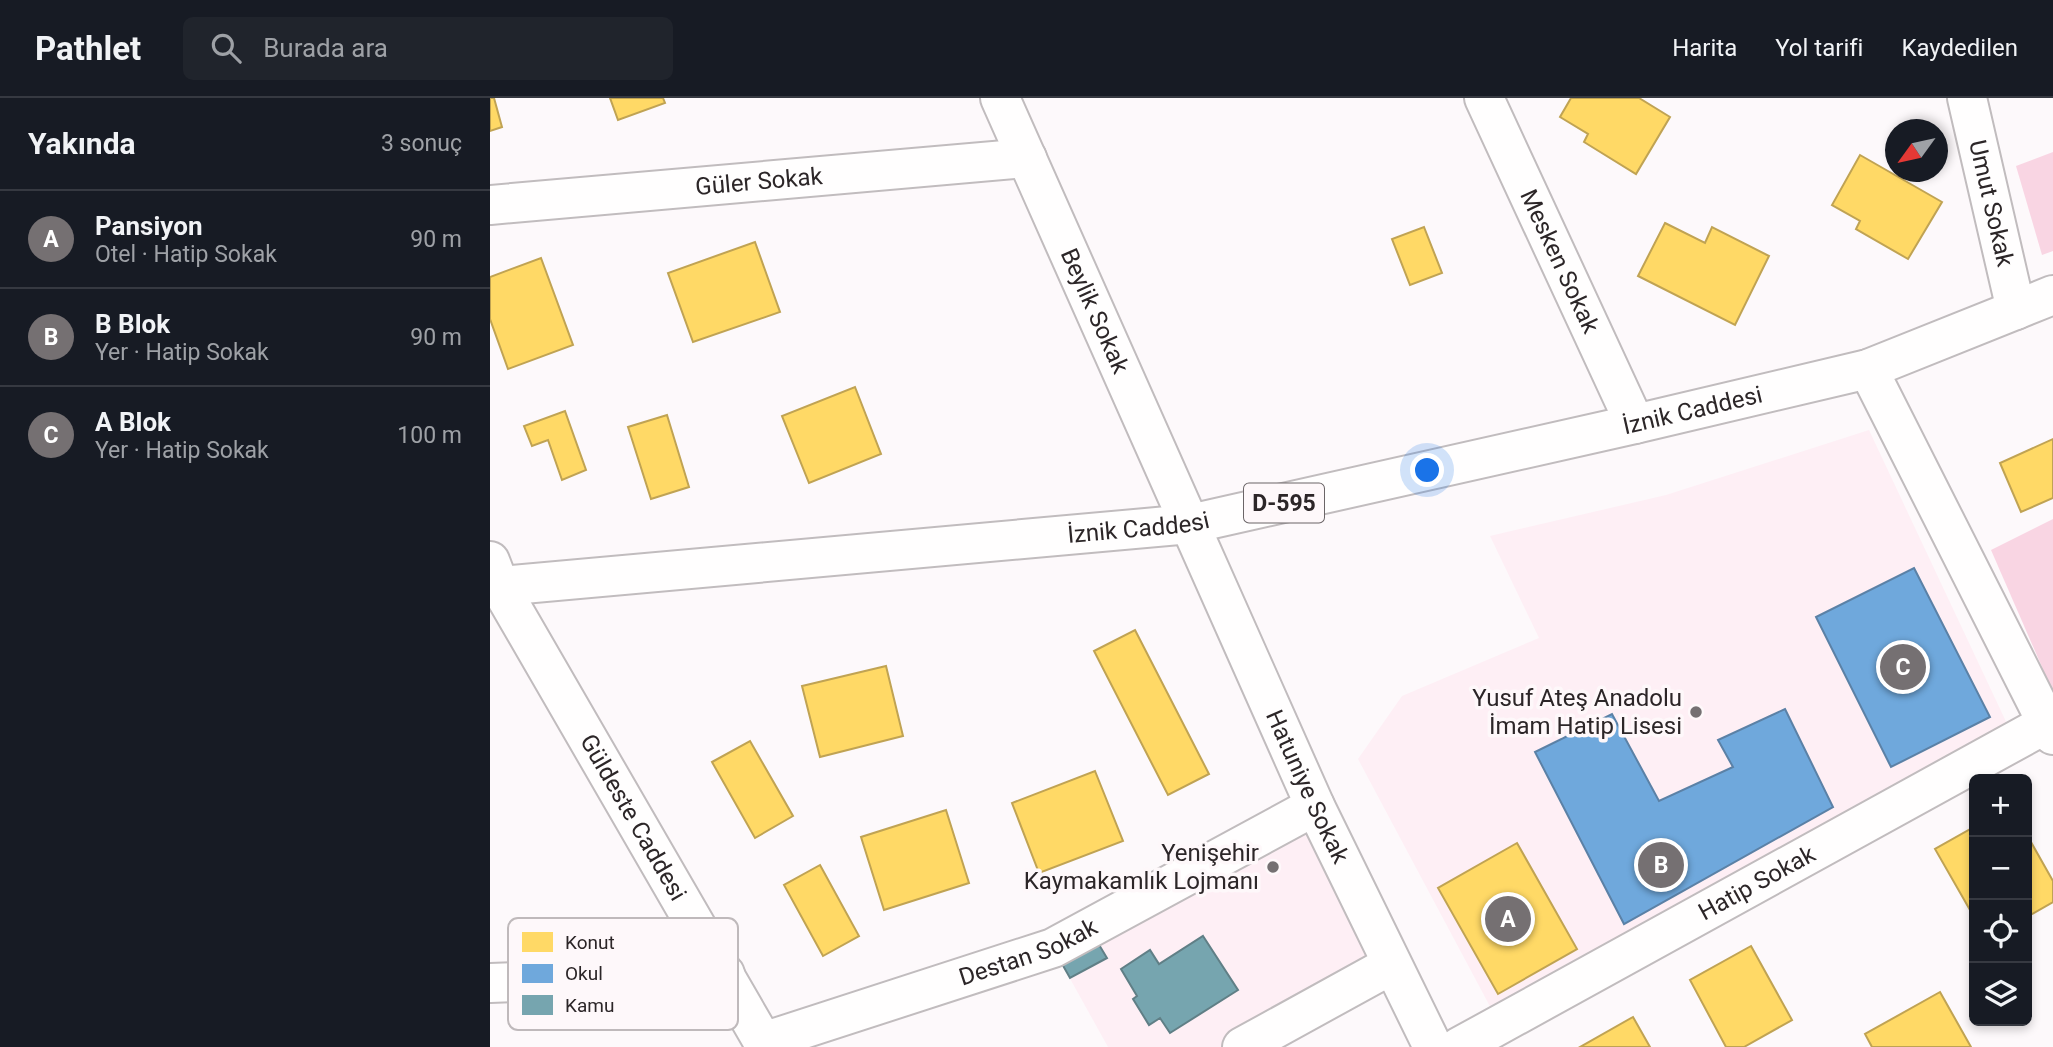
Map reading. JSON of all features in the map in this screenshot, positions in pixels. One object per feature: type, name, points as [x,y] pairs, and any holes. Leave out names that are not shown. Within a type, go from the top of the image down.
[{"type":"street","name":"Beylik Sokak","points":[[1000,98],[1190,524]]},
{"type":"street","name":"Mesken Sokak","points":[[1484,98],[1635,425]]},
{"type":"street","name":"Umut Sokak","points":[[1967,98],[2016,310]]},
{"type":"street","name":"Güler Sokak","points":[[490,205],[1027,158]]},
{"type":"street","name":"İznik Caddesi","points":[[493,579],[1190,524],[1635,425],[1868,369],[2053,295]]},
{"type":"street","points":[[1868,369],[2051,726]]},
{"type":"street","name":"Hatuniye Sokak","points":[[1190,524],[1315,806],[1433,1047]]},
{"type":"street","name":"Güldeste Caddesi","points":[[493,579],[691,918]]},
{"type":"street","name":"Hatip Sokak","points":[[1459,1047],[2051,726]]},
{"type":"street","name":"Destan Sokak","points":[[765,1044],[1053,948],[1315,806]]},
{"type":"street","points":[[1242,1047],[1391,965]]},
{"type":"street","points":[[490,984],[508,983]]},
{"type":"street","name":"Güldeste Caddesi","points":[[738,998],[765,1044]]},
{"type":"shaded area","points":[[2053,152],[2053,251],[2042,255],[2016,166]]},
{"type":"shaded area","name":"Yusuf Ateş Anadolu İmam Hatip Lisesi","points":[[1869,430],[2009,728],[1493,1012],[1358,759],[1402,696],[1539,638],[1490,536],[1666,495]]},
{"type":"shaded area","points":[[2053,519],[2053,690],[2052,690],[1991,550]]},
{"type":"shaded area","name":"Yenişehir Kaymakamlık Lojmanı","points":[[1315,806],[1391,965],[1242,1047],[1108,1047],[1053,948]]},
{"type":"building: Konut","points":[[490,98],[494,98],[502,127],[490,131]]},
{"type":"building: Konut","points":[[610,98],[663,98],[665,103],[618,120]]},
{"type":"building: Konut","points":[[1571,98],[1639,98],[1670,117],[1636,174],[1584,142],[1588,134],[1560,117]]},
{"type":"building: Konut","points":[[1860,155],[1885,169],[1885,182],[1907,182],[1942,202],[1908,259],[1856,229],[1860,221],[1832,205]]},
{"type":"building: Konut","points":[[1665,223],[1705,243],[1712,227],[1769,256],[1735,325],[1638,276]]},
{"type":"building: Konut","points":[[1424,227],[1442,273],[1410,285],[1392,239]]},
{"type":"building: Konut","points":[[755,242],[780,312],[693,342],[668,273]]},
{"type":"building: Konut","points":[[541,258],[573,345],[508,369],[490,319],[490,277]]},
{"type":"building: Konut","points":[[855,387],[881,454],[809,483],[782,416]]},
{"type":"building: Konut","points":[[565,411],[586,470],[562,480],[548,440],[532,446],[524,426]]},
{"type":"building: Konut","points":[[667,415],[689,487],[651,499],[628,427]]},
{"type":"building: Konut","points":[[2053,439],[2053,498],[2021,512],[2000,463]]},
{"type":"building: Konut","points":[[1135,630],[1209,774],[1168,795],[1094,651]]},
{"type":"building: Konut","points":[[886,666],[903,736],[820,757],[802,686]]},
{"type":"building: Konut","points":[[750,741],[793,816],[755,838],[712,762]]},
{"type":"building: Konut","points":[[1095,771],[1123,841],[1039,873],[1012,803]]},
{"type":"building: Konut","points":[[946,810],[969,883],[884,910],[861,837]]},
{"type":"building: Konut","points":[[1969,830],[1969,908],[1935,849]]},
{"type":"building: Konut","points":[[1517,843],[1577,949],[1498,994],[1438,888]]},
{"type":"building: Konut","points":[[2032,844],[2053,881],[2053,902],[2032,914]]},
{"type":"building: Konut","points":[[820,865],[859,936],[823,956],[784,885]]},
{"type":"building: Konut","points":[[1751,946],[1792,1020],[1744,1047],[1726,1047],[1690,980]]},
{"type":"building: Konut","points":[[1940,992],[1971,1047],[1872,1047],[1865,1034]]},
{"type":"building: Konut","points":[[1633,1017],[1650,1047],[1580,1047]]},
{"type":"building: Okul","points":[[1914,568],[1990,717],[1891,767],[1816,617]]},
{"type":"building: Okul","points":[[1785,709],[1833,807],[1624,924],[1535,752],[1612,714],[1659,801],[1733,767],[1718,740]]},
{"type":"building: Kamu","name":"Yenişehir Kaymakamlık Lojmanı","points":[[1089,928],[1107,958],[1070,978],[1053,948]]},
{"type":"building: Kamu","name":"Yenişehir Kaymakamlık Lojmanı","points":[[1203,936],[1238,990],[1170,1033],[1160,1018],[1149,1025],[1133,999],[1137,996],[1121,969],[1150,950],[1159,964]]},
{"type":"place","name":"A Blok","points":[[1903,667]]},
{"type":"place","name":"Yusuf Ateş Anadolu İmam Hatip Lisesi","points":[[1696,712]]},
{"type":"place","name":"B Blok","points":[[1661,865]]},
{"type":"place","name":"Yenişehir Kaymakamlık Lojmanı","points":[[1273,867]]},
{"type":"place","name":"Pansiyon","points":[[1508,919]]}]
